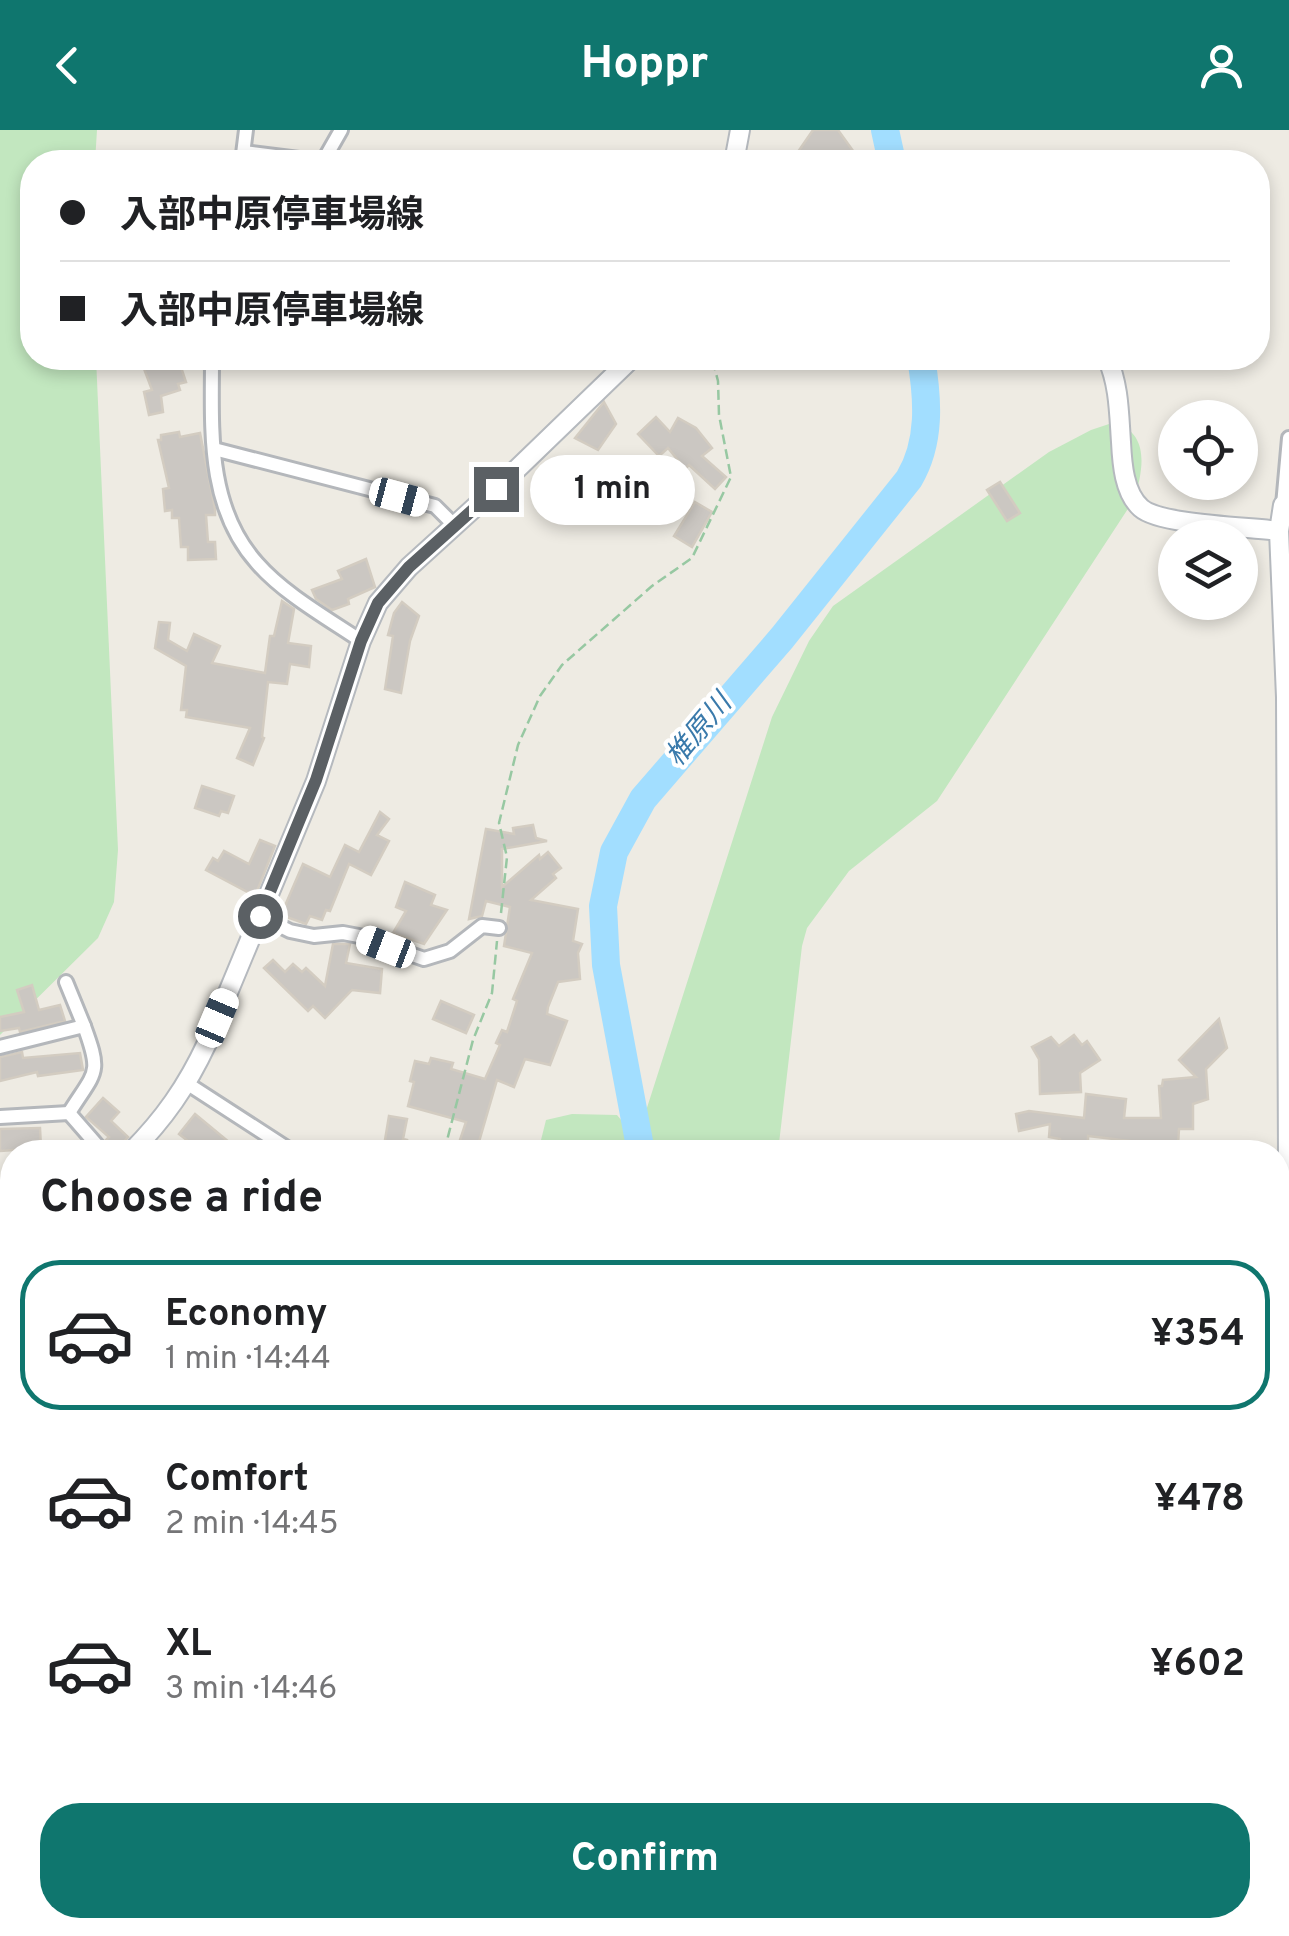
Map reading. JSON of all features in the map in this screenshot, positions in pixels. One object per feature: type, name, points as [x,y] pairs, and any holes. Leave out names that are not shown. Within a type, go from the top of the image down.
[{"type":"main road","points":[[142,1140],[188,1084],[316,780],[361,641],[378,603],[390,587],[619,370]]},
{"type":"main road","points":[[1111,370],[1118,391],[1122,464],[1128,488],[1141,509],[1164,518],[1279,532]]},
{"type":"main road","points":[[1283,505],[1279,532],[1286,696],[1288,1140]]},
{"type":"street","points":[[212,370],[216,478],[225,511],[260,566],[361,641]]},
{"type":"street","points":[[1283,505],[1289,438]]},
{"type":"street","points":[[214,448],[436,506],[455,526]]},
{"type":"street","points":[[260,916],[290,931],[314,936],[344,933],[424,959],[450,952],[482,926],[499,928]]},
{"type":"street","points":[[66,982],[97,1062],[69,1113]]},
{"type":"street","points":[[0,1048],[84,1026]]},
{"type":"street","points":[[188,1084],[274,1140]]},
{"type":"street","points":[[0,1117],[69,1113]]},
{"type":"street","points":[[69,1113],[93,1140]]},
{"type":"path","points":[[447,1140],[473,1040],[492,992],[508,856],[499,823],[518,745],[540,696],[562,665],[652,586],[692,558],[732,477],[719,415],[715,370]]},
{"type":"green space","points":[[0,130],[97,130],[96,150],[20,150],[20,370],[97,370],[118,850],[114,902],[98,938],[0,1035]]},
{"type":"green space","points":[[1115,422],[1134,435],[1141,454],[1135,498],[937,801],[849,871],[807,928],[779,1140],[541,1140],[546,1120],[572,1114],[617,1115],[637,1139],[772,717],[809,641],[833,606],[1049,452]]},
{"type":"building","points":[[813,130],[838,130],[852,150],[799,150]]},
{"type":"building","points":[[144,370],[182,370],[186,382],[178,384],[180,390],[161,396],[163,412],[149,415],[144,392],[152,390]]},
{"type":"building","points":[[604,402],[616,424],[598,450],[575,438]]},
{"type":"building","points":[[656,417],[670,432],[678,418],[696,428],[712,448],[702,456],[726,477],[715,489],[689,465],[685,469],[668,448],[659,456],[638,434]]},
{"type":"building","points":[[179,432],[180,437],[200,433],[215,509],[215,515],[206,515],[208,542],[215,542],[216,559],[188,560],[188,547],[181,547],[179,518],[172,518],[172,510],[165,511],[163,489],[169,488],[158,440],[161,435]]},
{"type":"building","points":[[644,477],[651,491],[621,507],[614,493]]},
{"type":"building","points":[[1000,482],[1020,513],[1007,521],[987,490]]},
{"type":"building","points":[[695,502],[712,512],[692,547],[674,536]]},
{"type":"building","points":[[366,559],[375,587],[332,610],[316,599],[312,590],[342,579],[338,571]]},
{"type":"building","points":[[282,601],[294,609],[288,643],[311,646],[309,667],[290,664],[287,684],[268,682],[264,738],[253,765],[237,758],[250,728],[186,717],[187,710],[181,710],[186,666],[155,648],[159,622],[170,623],[168,640],[187,651],[194,634],[220,646],[212,663],[265,673],[270,636],[274,636]]},
{"type":"building","points":[[402,602],[419,616],[410,641],[401,693],[385,689],[393,636],[388,635],[394,613]]},
{"type":"building","points":[[202,786],[234,796],[228,813],[221,811],[219,816],[195,808]]},
{"type":"building","points":[[380,812],[389,819],[377,835],[389,841],[371,875],[349,864],[330,911],[326,910],[322,920],[310,916],[306,924],[281,915],[303,864],[330,877],[345,845],[359,852]]},
{"type":"building","points":[[533,825],[536,838],[547,841],[502,849],[502,887],[539,855],[540,859],[548,852],[561,868],[553,874],[556,878],[531,900],[578,909],[573,941],[582,944],[578,953],[580,979],[558,982],[548,1007],[547,1014],[567,1021],[550,1065],[525,1059],[514,1087],[497,1080],[480,1140],[460,1140],[466,1122],[408,1106],[414,1082],[410,1081],[415,1061],[429,1064],[431,1058],[453,1063],[451,1069],[485,1079],[500,1045],[496,1043],[502,1030],[507,1032],[517,1001],[513,999],[532,953],[504,946],[510,907],[486,901],[482,916],[469,919],[486,829],[514,834],[513,828]]},
{"type":"building","points":[[260,840],[275,846],[255,896],[206,870],[213,858],[218,861],[224,851],[249,864]]},
{"type":"building","points":[[405,882],[435,895],[431,905],[447,910],[424,944],[393,933],[406,911],[396,907]]},
{"type":"building","points":[[333,944],[350,944],[346,963],[382,969],[380,993],[352,990],[325,1018],[313,1006],[308,1011],[264,968],[273,960],[285,972],[293,964],[302,972],[306,968],[325,986]]},
{"type":"building","points":[[32,985],[39,1010],[60,1005],[65,1021],[20,1032],[19,1028],[0,1031],[0,1017],[24,1012],[17,990]]},
{"type":"building","points":[[441,1001],[474,1015],[466,1033],[433,1019]]},
{"type":"building","points":[[1219,1019],[1227,1048],[1206,1069],[1208,1099],[1193,1104],[1193,1129],[1179,1129],[1178,1140],[1088,1136],[1088,1140],[1060,1140],[1049,1137],[1050,1124],[1019,1131],[1016,1114],[1029,1111],[1084,1118],[1086,1094],[1126,1099],[1124,1118],[1161,1118],[1159,1086],[1163,1080],[1196,1077],[1179,1060]]},
{"type":"building","points":[[1074,1035],[1082,1045],[1087,1041],[1100,1060],[1080,1073],[1081,1092],[1040,1094],[1039,1059],[1032,1047],[1051,1037],[1059,1046]]},
{"type":"building","points":[[22,1052],[23,1058],[80,1053],[83,1070],[38,1076],[37,1072],[0,1081],[0,1057]]},
{"type":"building","points":[[103,1098],[119,1112],[111,1121],[128,1137],[106,1140],[109,1137],[86,1117]]},
{"type":"building","points":[[195,1114],[226,1140],[187,1140],[179,1134]]},
{"type":"building","points":[[389,1116],[407,1119],[403,1139],[407,1140],[385,1140]]},
{"type":"building","points":[[40,1128],[41,1140],[0,1140],[0,1129]]},
{"type":"waterway","name":"椎原川","points":[[885,130],[889,150]]},
{"type":"waterway","name":"椎原川","points":[[639,1140],[606,965],[603,906],[614,852],[643,799],[782,638],[909,479],[921,450],[926,420],[923,370]]},
{"type":"route","points":[[260,916],[316,780],[361,641],[378,603],[409,567],[496,489]]}]
